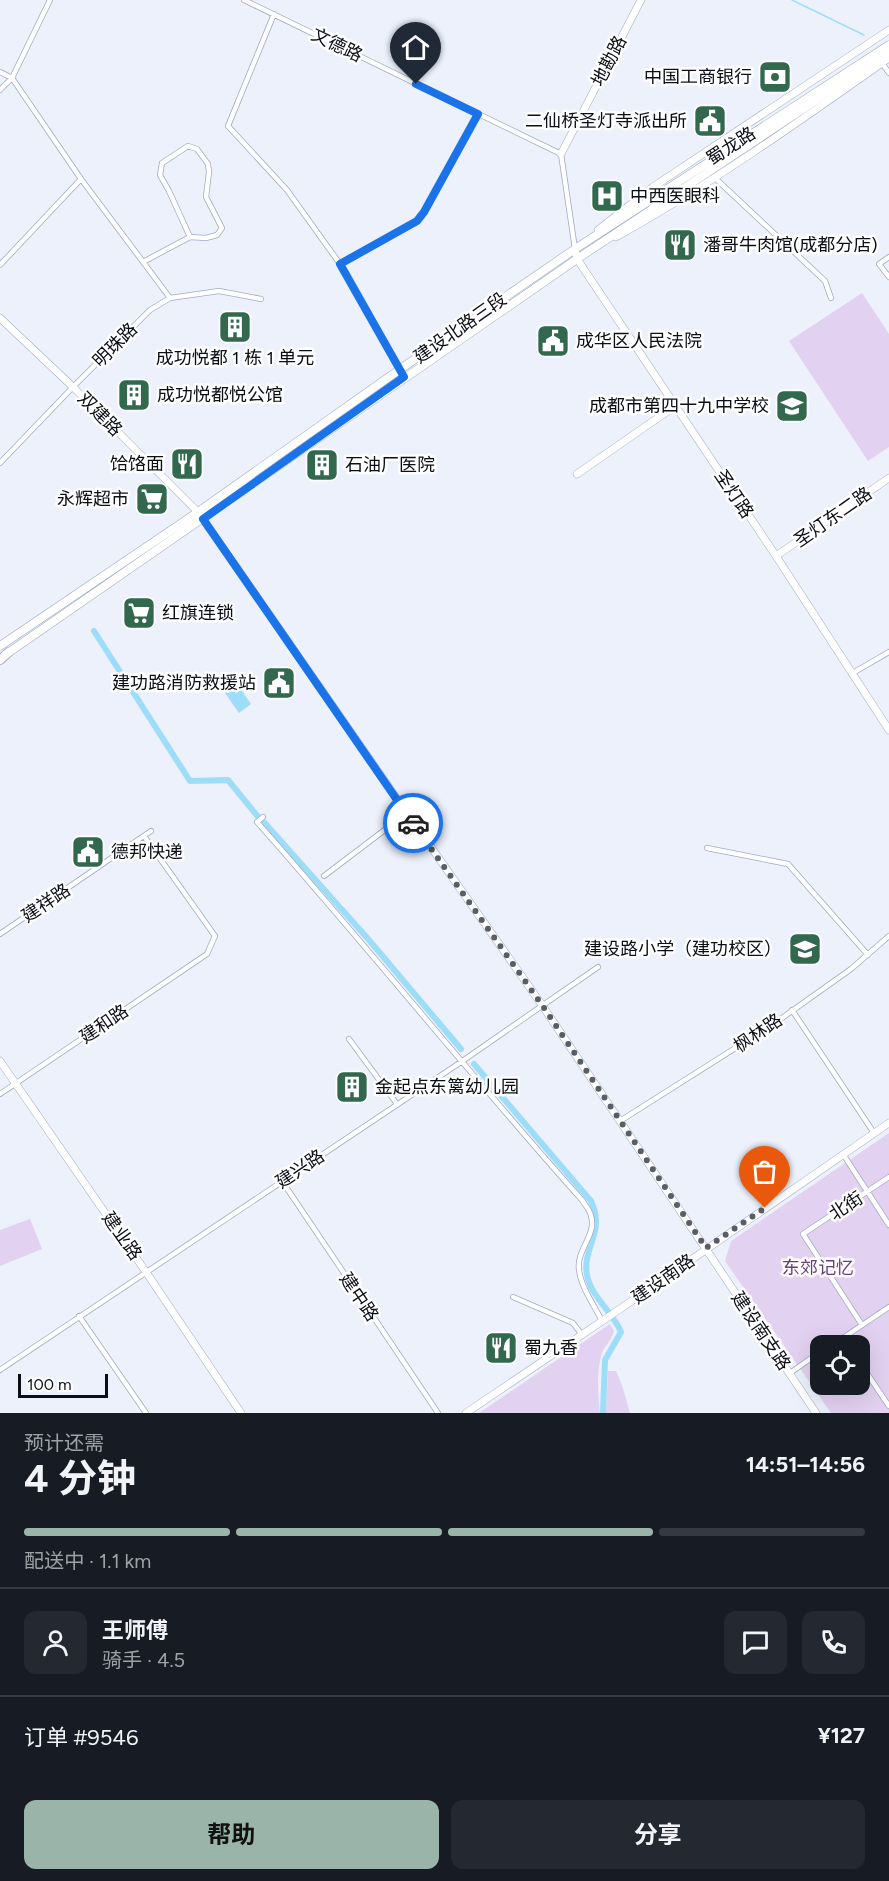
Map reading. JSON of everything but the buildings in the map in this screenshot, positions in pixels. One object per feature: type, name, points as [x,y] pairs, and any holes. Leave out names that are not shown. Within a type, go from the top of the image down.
[{"type":"highway","points":[[0,659],[9,652]]},
{"type":"main road","name":"蜀龙路","points":[[716,160],[889,45]]},
{"type":"main road","name":"蜀龙路","points":[[575,249],[889,52]]},
{"type":"main road","points":[[577,259],[716,160]]},
{"type":"main road","name":"建设北路三段","points":[[9,652],[575,249]]},
{"type":"main road","name":"建设北路三段","points":[[402,373],[577,259]]},
{"type":"main road","name":"建设北路三段","points":[[0,646],[200,516]]},
{"type":"street","points":[[0,90],[12,78],[50,0]]},
{"type":"street","name":"文德路","points":[[244,0],[561,154]]},
{"type":"street","name":"地勘路","points":[[561,154],[641,0]]},
{"type":"street","points":[[274,14],[228,126],[287,190],[340,264],[402,373]]},
{"type":"street","name":"建设北路三段","points":[[575,249],[653,187],[889,30]]},
{"type":"street","points":[[886,60],[889,73]]},
{"type":"street","name":"建设北路三段","points":[[577,259],[670,207],[886,60]]},
{"type":"street","points":[[0,72],[12,78],[81,179],[170,298]]},
{"type":"street","points":[[340,264],[417,221],[478,114]]},
{"type":"street","points":[[143,262],[189,237],[206,238],[217,235],[222,228],[206,197],[208,164],[197,149],[188,146],[162,163],[160,175],[189,237]]},
{"type":"street","points":[[561,154],[577,259]]},
{"type":"street","points":[[715,178],[825,281],[831,298]]},
{"type":"street","points":[[0,265],[81,179]]},
{"type":"street","points":[[889,258],[879,264],[889,277]]},
{"type":"street","name":"圣灯路","points":[[577,259],[776,556],[889,730]]},
{"type":"street","name":"明珠路","points":[[0,464],[72,387],[150,310],[170,298],[219,291],[261,300]]},
{"type":"street","name":"双建路","points":[[0,318],[200,516],[407,813]]},
{"type":"street","points":[[577,474],[675,406]]},
{"type":"street","name":"圣灯东二路","points":[[776,556],[889,478]]},
{"type":"street","points":[[851,674],[889,652]]},
{"type":"street","points":[[324,876],[407,813]]},
{"type":"street","name":"建设南支路","points":[[407,813],[542,1005],[816,1413]]},
{"type":"street","points":[[263,817],[257,822],[582,1200],[591,1215],[592,1228],[579,1256],[579,1270],[583,1284],[603,1320]]},
{"type":"street","name":"建祥路","points":[[0,934],[152,831]]},
{"type":"street","name":"建和路","points":[[0,1094],[207,954],[215,936],[144,836]]},
{"type":"street","points":[[707,848],[788,864],[868,955]]},
{"type":"street","name":"枫林路","points":[[620,1122],[725,1056],[792,1010],[851,969],[889,936]]},
{"type":"street","name":"建兴路","points":[[0,1370],[598,968]]},
{"type":"street","points":[[792,1010],[874,1134]]},
{"type":"street","points":[[349,1039],[397,1104]]},
{"type":"street","name":"建业路","points":[[0,1060],[241,1413]]},
{"type":"street","name":"建设南路","points":[[466,1413],[889,1123]]},
{"type":"street","points":[[843,1154],[889,1225]]},
{"type":"street","name":"北街","points":[[862,1325],[803,1234],[889,1178]]},
{"type":"street","name":"建中路","points":[[282,1181],[438,1413]]},
{"type":"street","points":[[513,1297],[573,1323],[582,1335]]},
{"type":"street","points":[[847,1335],[889,1307]]},
{"type":"street","points":[[79,1316],[146,1413]]},
{"type":"street","points":[[790,1373],[810,1359]]},
{"type":"street","points":[[870,1378],[889,1406]]},
{"type":"green space","points":[[862,293],[889,334],[889,447],[868,461],[789,341]]},
{"type":"green space","name":"东郊记忆","points":[[889,1133],[889,1413],[831,1413],[818,1395],[870,1395],[870,1335],[810,1335],[810,1383],[725,1261],[731,1241]]},
{"type":"green space","points":[[30,1219],[42,1249],[0,1266],[0,1230]]},
{"type":"green space","points":[[610,1324],[614,1331],[603,1351],[598,1373],[600,1413],[479,1413]]},
{"type":"green space","points":[[608,1371],[616,1371],[630,1413],[606,1413]]},
{"type":"water","points":[[237,684],[251,704],[239,713],[225,693]]},
{"type":"waterway","points":[[792,0],[864,35]]},
{"type":"waterway","points":[[94,631],[190,781],[228,780],[259,818]]},
{"type":"waterway","points":[[263,821],[369,940],[461,1049]]},
{"type":"waterway","points":[[474,1064],[591,1201],[596,1222],[586,1265],[587,1275],[597,1297],[621,1332],[605,1360],[603,1413]]},
{"type":"way so far","points":[[413,823],[542,1005],[706,1248],[765,1208]]},
{"type":"place","name":"中国工商银行","points":[[775,77]]},
{"type":"place","name":"二仙桥圣灯寺派出所","points":[[710,121]]},
{"type":"place","name":"中西医眼科","points":[[607,196]]},
{"type":"place","name":"潘哥牛肉馆(成都分店)","points":[[680,245]]},
{"type":"place","name":"成功悦都 1 栋 1 单元","points":[[235,327]]},
{"type":"place","name":"成华区人民法院","points":[[553,341]]},
{"type":"place","name":"成功悦都悦公馆","points":[[134,395]]},
{"type":"place","name":"成都市第四十九中学校","points":[[792,406]]},
{"type":"place","name":"饸饹面","points":[[187,464]]},
{"type":"place","name":"石油厂医院","points":[[322,465]]},
{"type":"place","name":"永辉超市","points":[[152,499]]},
{"type":"place","name":"红旗连锁","points":[[139,613]]},
{"type":"place","name":"建功路消防救援站","points":[[279,683]]},
{"type":"place","name":"德邦快递","points":[[88,852]]},
{"type":"place","name":"建设路小学（建功校区）","points":[[805,949]]},
{"type":"place","name":"金起点东篱幼儿园","points":[[352,1087]]},
{"type":"place","name":"蜀九香","points":[[501,1348]]},
{"type":"route","points":[[413,823],[203,519],[404,377],[340,264],[417,221],[478,114],[416,84]]}]
